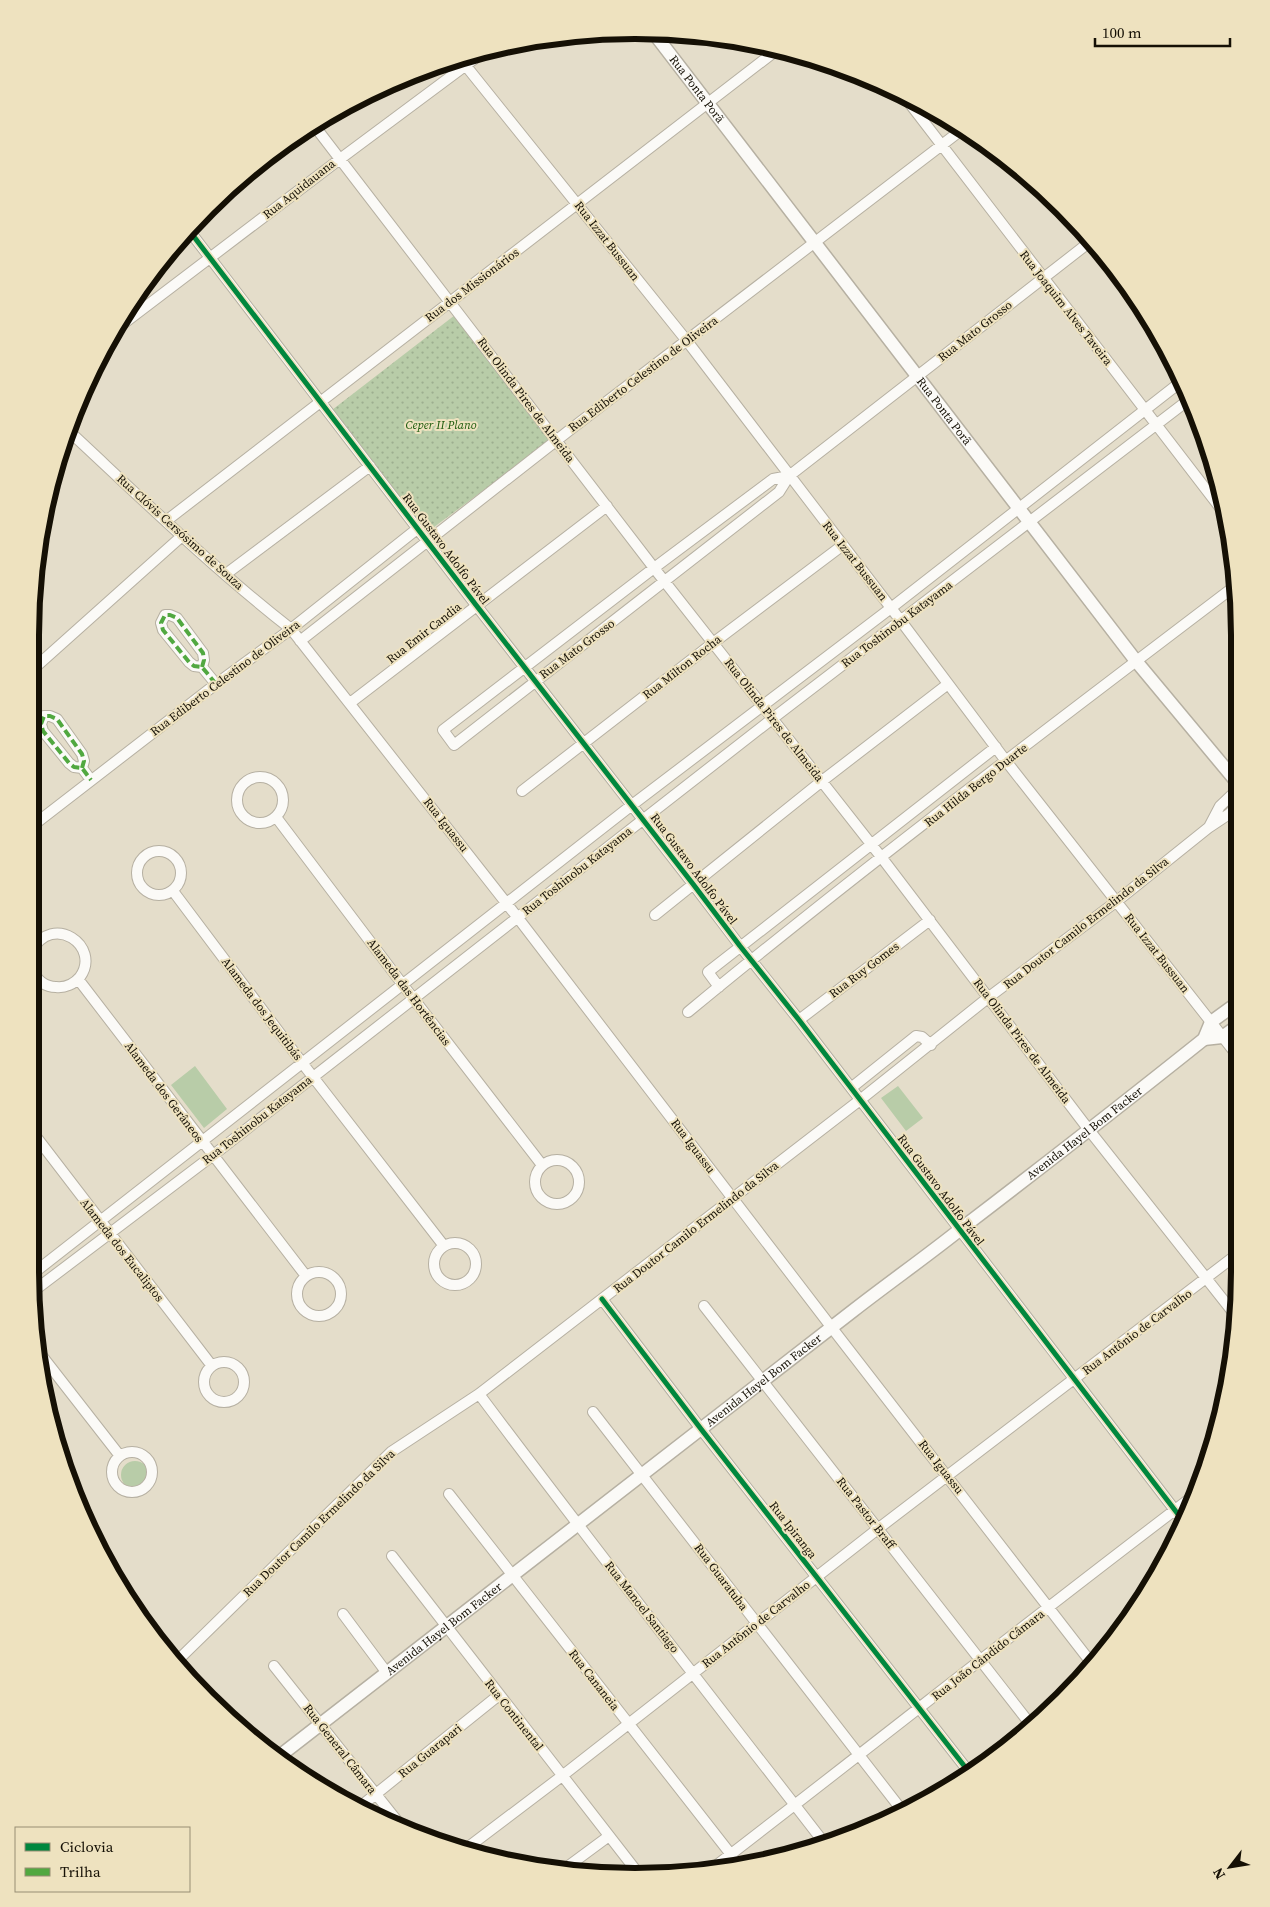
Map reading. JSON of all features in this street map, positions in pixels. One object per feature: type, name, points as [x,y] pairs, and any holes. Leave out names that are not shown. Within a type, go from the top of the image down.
[{"type":"street","name":"Rua Ponta Porã","points":[[659,40],[816,241],[1028,522],[1136,661],[1231,775]]},
{"type":"street","name":"Rua dos Missionários","points":[[166,521],[771,55]]},
{"type":"street","name":"Rua Izzat Bussuan","points":[[470,62],[578,204],[687,341],[1006,761],[1231,1048]]},
{"type":"street","name":"Rua Aquidauana","points":[[130,319],[466,63]]},
{"type":"street","name":"Rua Joaquim Alves Taveira","points":[[913,108],[1216,502]]},
{"type":"street","name":"Rua Olinda Pires de Almeida","points":[[318,131],[664,582],[872,845],[990,997],[1089,1130],[1230,1308]]},
{"type":"street","name":"Rua Ediberto Celestino de Oliveira","points":[[300,641],[957,134]]},
{"type":"street","name":"Rua Gustavo Adolfo Pável","points":[[193,235],[427,542],[799,1020],[1179,1516]]},
{"type":"street","name":"Rua Mato Grosso","points":[[789,476],[773,480],[654,568],[444,730],[454,745],[779,492],[789,476],[1086,246]]},
{"type":"street","name":"Rua Toshinobu Katayama","points":[[39,1269],[632,805],[891,608],[1177,386]]},
{"type":"street","name":"Rua Toshinobu Katayama","points":[[39,1287],[212,1156],[772,720],[1184,403]]},
{"type":"street","name":"Rua Clóvis Cersósimo de Souza","points":[[73,435],[182,536],[291,629]]},
{"type":"street","points":[[226,574],[370,466]]},
{"type":"street","name":"Rua Emir Candia","points":[[350,703],[607,506]]},
{"type":"street","name":"Rua Ediberto Celestino de Oliveira","points":[[39,821],[216,684],[291,629],[418,529]]},
{"type":"street","points":[[39,664],[182,536]]},
{"type":"street","name":"Rua Milton Rocha","points":[[522,791],[713,643],[843,546]]},
{"type":"street","name":"Rua Hilda Bergo Duarte","points":[[688,1012],[751,960],[1006,761],[1229,590]]},
{"type":"street","points":[[165,615],[177,618],[203,653],[204,660],[202,666],[194,666],[189,662],[163,630],[161,623],[165,615]]},
{"type":"street","name":"Rua Iguassu","points":[[291,629],[518,918],[1088,1659]]},
{"type":"street","points":[[202,666],[216,684]]},
{"type":"street","points":[[654,915],[822,781],[948,684]]},
{"type":"street","points":[[82,768],[84,761],[82,754],[57,719],[44,716],[41,724],[43,731],[69,763],[74,767],[82,768],[91,780]]},
{"type":"street","name":"Rua Hilda Bergo Duarte","points":[[719,987],[708,972],[996,747]]},
{"type":"street","points":[[258,776],[266,777],[279,786],[283,802],[281,810],[276,817],[263,823],[249,821],[243,816],[239,811],[236,796],[243,783],[250,778],[258,776]]},
{"type":"street","points":[[1208,828],[1220,806],[1231,795]]},
{"type":"street","name":"Rua Doutor Camilo Ermelindo da Silva","points":[[181,1657],[391,1452],[479,1394],[1231,812]]},
{"type":"street","name":"Alameda das Hortências","points":[[276,817],[542,1165]]},
{"type":"street","points":[[160,852],[174,858],[178,864],[180,878],[178,885],[172,891],[166,894],[153,894],[141,886],[137,873],[141,860],[146,855],[160,852]]},
{"type":"street","points":[[570,854],[581,869]]},
{"type":"street","name":"Alameda dos Jequitibás","points":[[172,891],[444,1246]]},
{"type":"street","name":"Rua Ruy Gomes","points":[[799,1020],[930,920]]},
{"type":"street","points":[[39,941],[44,936],[53,934],[69,936],[82,947],[85,955],[83,972],[70,985],[61,988],[52,987],[43,984],[39,980]]},
{"type":"street","name":"Alameda dos Gerâneos","points":[[78,979],[306,1276]]},
{"type":"street","points":[[1211,1022],[1231,1008]]},
{"type":"street","name":"Avenida Hayel Bom Facker","points":[[283,1753],[1089,1130],[1204,1039],[1211,1022]]},
{"type":"street","points":[[1204,1039],[1222,1037],[1231,1030]]},
{"type":"street","points":[[851,1088],[916,1036],[922,1037],[931,1045]]},
{"type":"street","name":"Alameda dos Eucaliptos","points":[[39,1141],[212,1366]]},
{"type":"street","points":[[555,1160],[562,1160],[574,1167],[579,1180],[579,1188],[571,1199],[564,1203],[550,1202],[538,1193],[536,1178],[542,1165],[555,1160]]},
{"type":"street","points":[[458,1243],[470,1250],[474,1256],[476,1270],[468,1282],[454,1286],[442,1281],[437,1276],[434,1263],[435,1256],[444,1246],[458,1243]]},
{"type":"street","name":"Rua Antônio de Carvalho","points":[[471,1845],[879,1528],[1231,1259]]},
{"type":"street","points":[[319,1272],[333,1276],[338,1281],[341,1288],[340,1302],[331,1313],[316,1316],[303,1309],[299,1303],[298,1288],[306,1276],[319,1272]]},
{"type":"street","name":"Rua Ipiranga","points":[[602,1299],[966,1768]]},
{"type":"street","name":"Rua Pastor Braff","points":[[704,1306],[762,1383],[879,1528],[1028,1720]]},
{"type":"street","points":[[46,1361],[120,1456]]},
{"type":"street","name":"Rua Manoel Santiago","points":[[479,1394],[578,1526],[694,1673],[820,1839]]},
{"type":"street","name":"Rua Guaratuba","points":[[593,1412],[899,1807]]},
{"type":"street","name":"Rua Cananeia","points":[[449,1494],[735,1860]]},
{"type":"street","name":"Rua João Cândido Câmara","points":[[721,1862],[1185,1502]]},
{"type":"street","name":"Rua Continental","points":[[392,1556],[634,1868]]},
{"type":"street","points":[[343,1614],[387,1673]]},
{"type":"street","name":"Rua General Câmara","points":[[274,1666],[395,1817]]},
{"type":"street","name":"Rua Guarapari","points":[[364,1803],[499,1695]]},
{"type":"street","points":[[571,1864],[609,1836]]},
{"type":"green space","name":"Ceper II Plano","points":[[455,315],[551,440],[426,533],[332,410]]},
{"type":"green space","points":[[195,1066],[227,1109],[204,1128],[171,1085]]},
{"type":"green space","points":[[898,1086],[923,1118],[906,1131],[881,1098]]},
{"type":"green space","points":[[135,1461],[145,1465],[149,1475],[145,1485],[135,1489],[125,1485],[121,1475],[125,1465]]},
{"type":"marked path","points":[[202,667],[203,653],[177,618],[165,615],[161,623],[163,630],[189,662],[194,666],[202,667],[216,684]]},
{"type":"marked path","points":[[82,768],[84,761],[82,754],[57,719],[44,716],[41,724],[43,731],[69,763],[74,767],[82,768],[91,780]]},
{"type":"cycle path","points":[[193,235],[1179,1516]]},
{"type":"cycle path","points":[[602,1299],[966,1768]]}]
